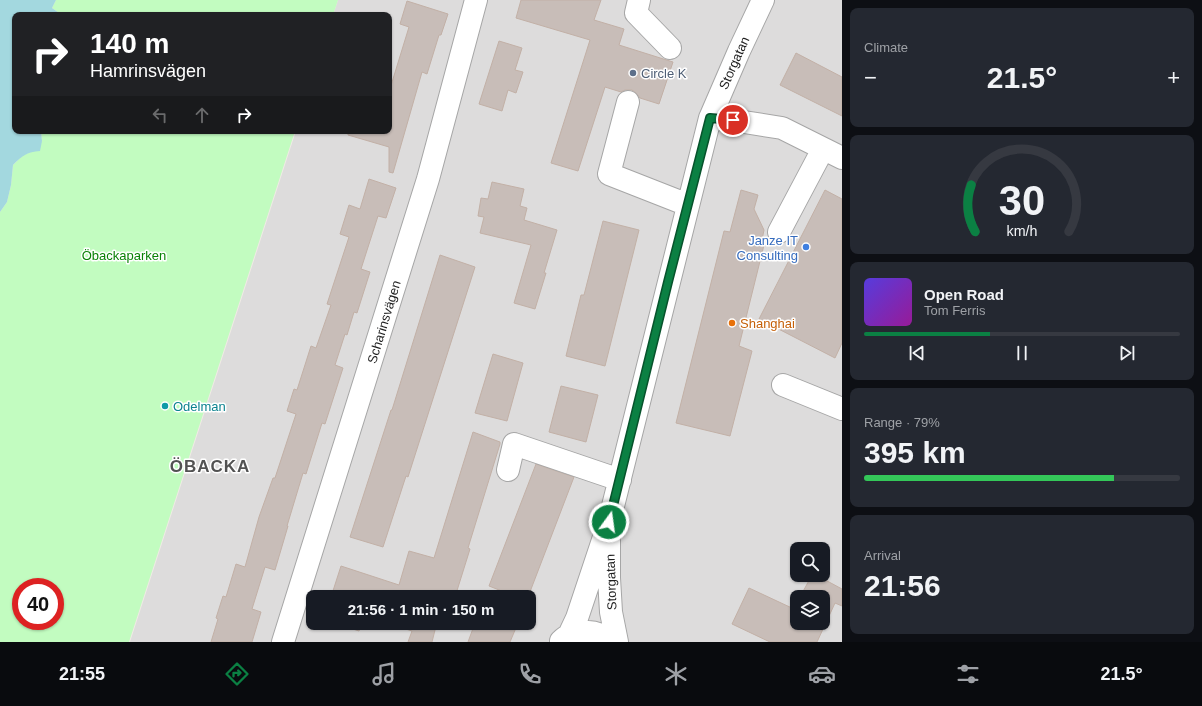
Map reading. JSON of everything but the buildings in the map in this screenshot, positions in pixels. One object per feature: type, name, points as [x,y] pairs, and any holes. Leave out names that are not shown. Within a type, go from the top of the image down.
[{"type":"street","name":"Scharinsvägen","points":[[282,642],[428,179],[476,0]]},
{"type":"street","points":[[639,0],[636,13],[670,48]]},
{"type":"street","name":"Storgatan","points":[[565,638],[577,618],[609,522],[710,118],[763,0]]},
{"type":"street","points":[[628,102],[609,174],[688,205]]},
{"type":"street","points":[[710,118],[782,128],[833,153],[779,232]]},
{"type":"street","points":[[783,385],[842,410]]},
{"type":"street","points":[[508,470],[514,444],[620,480]]},
{"type":"street","name":"Storgatan","points":[[609,522],[609,578],[611,612],[616,642]]},
{"type":"street","name":"Storgatan","points":[[565,638],[576,632],[592,632],[607,638],[612,642]]},
{"type":"shaded area","points":[[338,0],[842,0],[842,642],[130,642],[295,134],[392,134],[392,12],[334,12]]},
{"type":"green space","points":[[56,0],[338,0],[334,12],[58,12],[52,8]]},
{"type":"green space","name":"Öbackaparken","points":[[41,134],[294,134],[129,642],[0,642],[0,212],[7,202],[11,185],[13,165],[23,155],[31,152],[42,141]]},
{"type":"water","points":[[0,0],[56,0],[52,8],[58,12],[12,12],[12,134],[41,134],[42,141],[40,151],[25,155],[13,165],[11,185],[7,202],[0,212]]},
{"type":"place","name":"Circle K","points":[[633,73]]},
{"type":"place","name":"Janze IT Consulting","points":[[806,247]]},
{"type":"place","name":"Shanghai","points":[[732,323]]},
{"type":"place","name":"Odelman","points":[[165,406]]},
{"type":"district","name":"ÖBACKA","points":[[210,466]]},
{"type":"route","points":[[609,522],[710,118],[733,120]]}]
